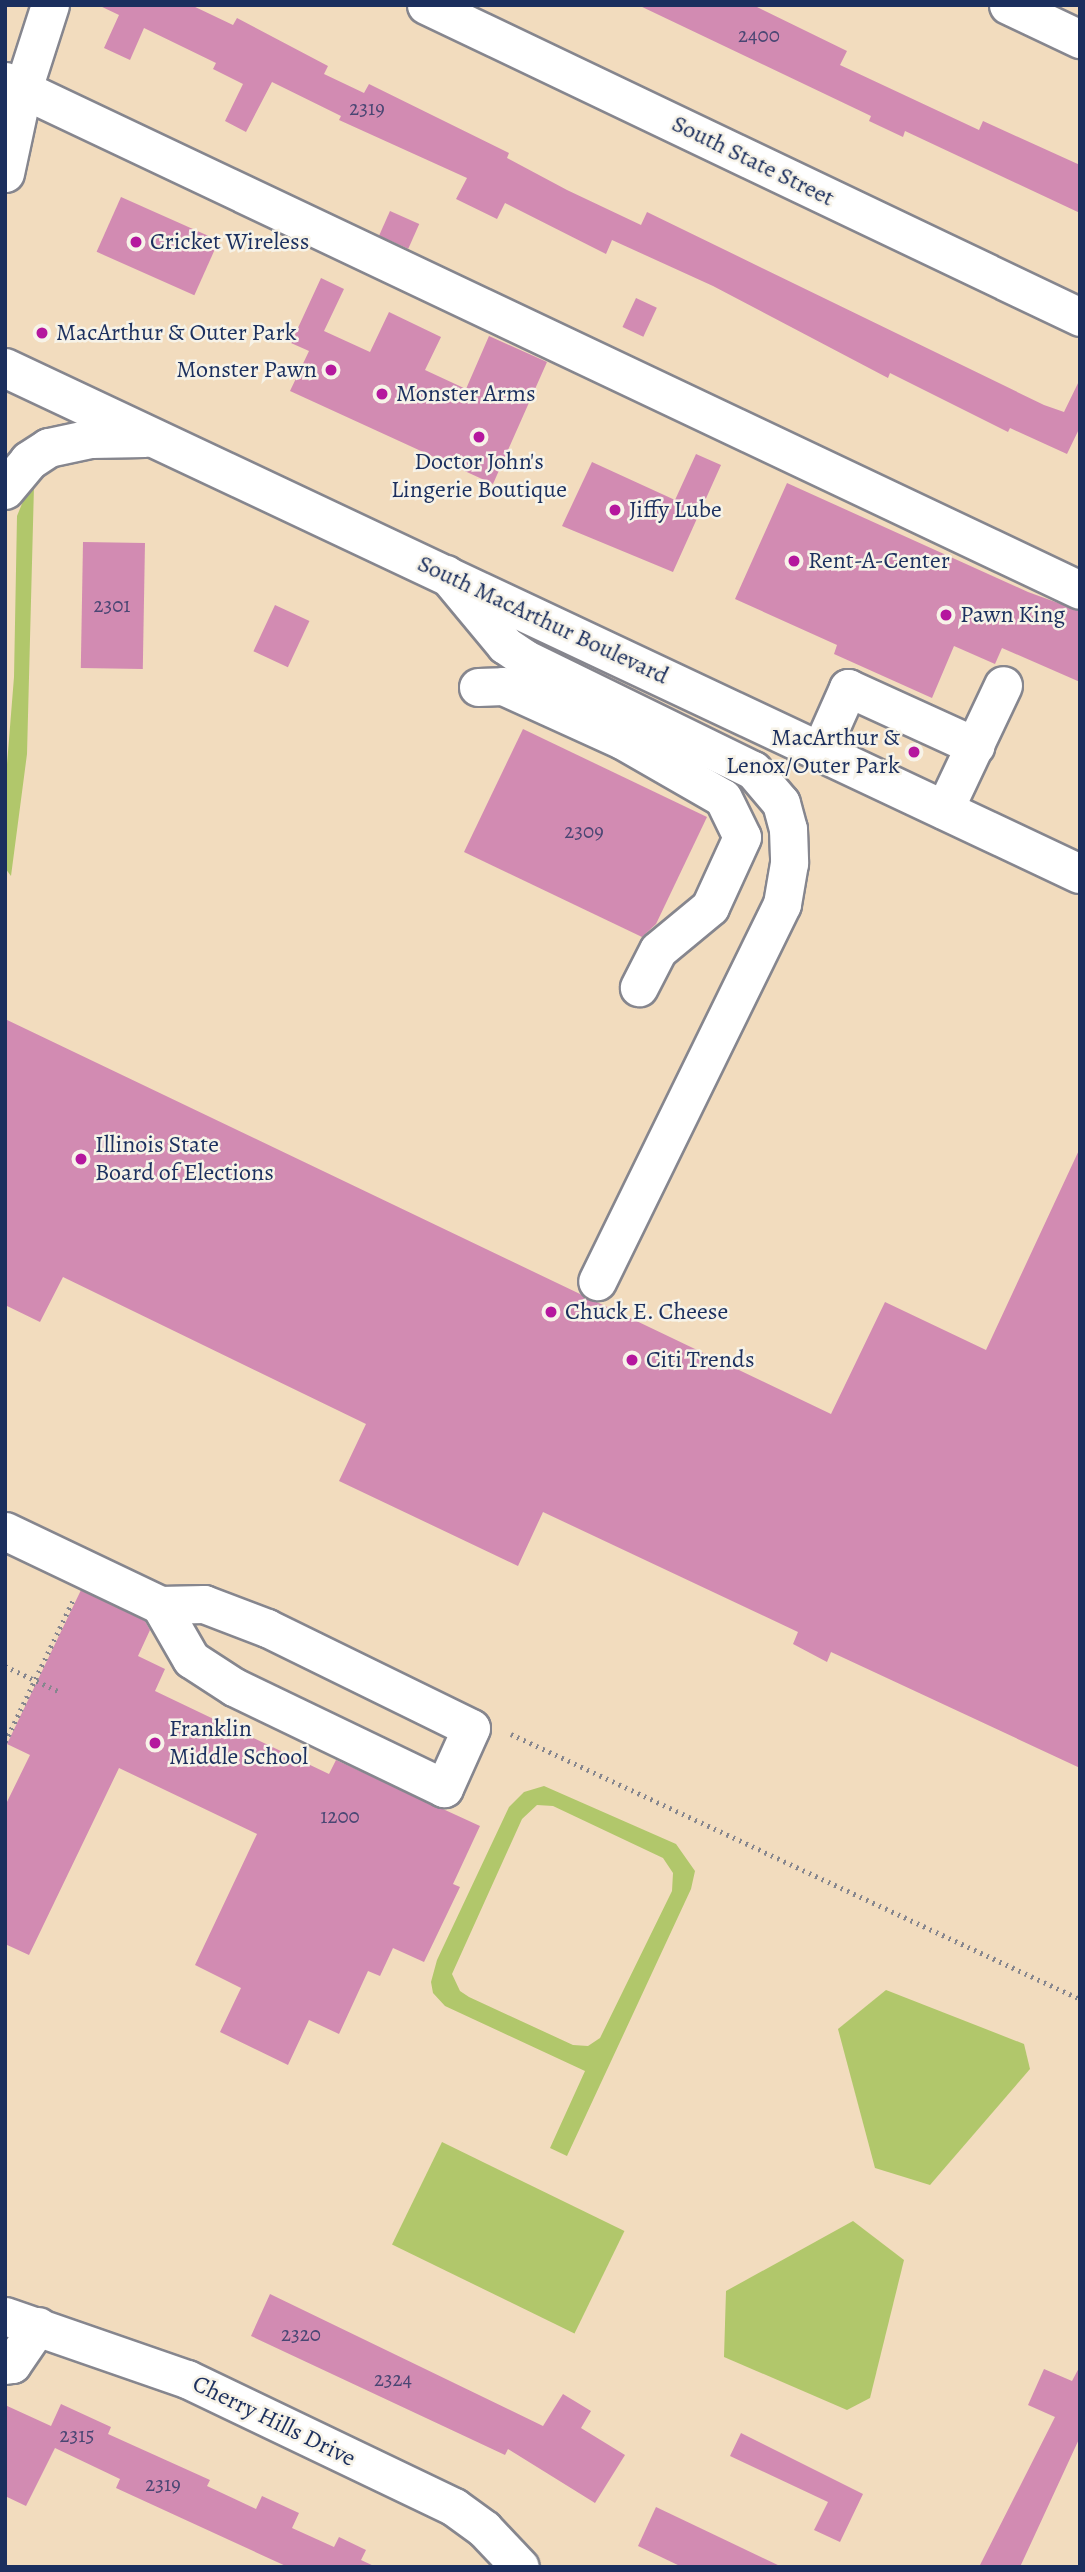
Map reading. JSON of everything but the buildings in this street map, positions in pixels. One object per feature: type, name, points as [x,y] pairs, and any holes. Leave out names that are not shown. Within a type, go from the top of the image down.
[{"type":"main road","name":"South MacArthur Boulevard","points":[[5,368],[1080,874]]},
{"type":"main road","points":[[5,490],[29,461],[49,448],[91,439],[153,437]]},
{"type":"street","points":[[5,173],[14,85],[50,5]]},
{"type":"street","name":"South State Street","points":[[426,5],[1080,317]]},
{"type":"street","points":[[1008,5],[1080,39]]},
{"type":"street","points":[[14,85],[1080,590]]},
{"type":"street","points":[[445,573],[505,645],[524,659],[737,761],[769,785],[781,803],[788,829],[789,863],[782,904],[597,1281]]},
{"type":"street","points":[[944,810],[1003,685]]},
{"type":"street","points":[[478,687],[503,687],[610,735],[723,799],[742,837],[710,907],[658,950],[639,987]]},
{"type":"street","points":[[820,751],[848,688],[975,746]]},
{"type":"street","points":[[5,1531],[160,1605],[204,1604],[267,1628],[471,1728],[444,1788],[223,1680],[191,1658],[160,1605]]},
{"type":"street","points":[[5,2365],[12,2364],[22,2321]]},
{"type":"street","name":"Cherry Hills Drive","points":[[22,2321],[187,2379],[454,2507],[484,2529],[520,2567]]},
{"type":"path","points":[[5,1742],[81,1585]]},
{"type":"path","points":[[5,1666],[60,1692]]},
{"type":"path","points":[[511,1734],[1080,1999]]},
{"type":"green space","points":[[30,484],[34,486],[27,754],[11,876],[5,868],[5,789],[14,677],[17,516]]},
{"type":"green space","points":[[544,1786],[676,1844],[695,1871],[691,1889],[567,2156],[550,2148],[585,2071],[445,2006],[433,1993],[431,1982],[437,1960],[509,1807],[524,1792]],"holes":[[[537,1805],[553,1806],[663,1858],[673,1873],[672,1891],[600,2038],[588,2046],[573,2045],[469,1997],[460,1991],[452,1974],[522,1819]]]},
{"type":"green space","points":[[886,1990],[1024,2044],[1030,2069],[930,2185],[875,2168],[838,2029]]},
{"type":"green space","points":[[442,2142],[624,2231],[574,2333],[392,2244]]},
{"type":"green space","points":[[853,2221],[904,2260],[870,2398],[847,2410],[724,2357],[726,2291]]},
{"type":"place","name":"Cricket Wireless","points":[[136,242]]},
{"type":"place","name":"MacArthur & Outer Park","points":[[42,333]]},
{"type":"place","name":"Monster Pawn","points":[[331,370]]},
{"type":"place","name":"Monster Arms","points":[[382,394]]},
{"type":"place","name":"Doctor John's Lingerie Boutique","points":[[479,437]]},
{"type":"place","name":"Jiffy Lube","points":[[615,510]]},
{"type":"place","name":"Rent-A-Center","points":[[794,561]]},
{"type":"place","name":"Pawn King","points":[[946,615]]},
{"type":"place","name":"MacArthur & Lenox/Outer Park","points":[[914,752]]},
{"type":"place","name":"Illinois State Board of Elections","points":[[81,1159]]},
{"type":"place","name":"Chuck E. Cheese","points":[[551,1312]]},
{"type":"place","name":"Citi Trends","points":[[632,1360]]},
{"type":"place","name":"Franklin Middle School","points":[[155,1743]]}]
